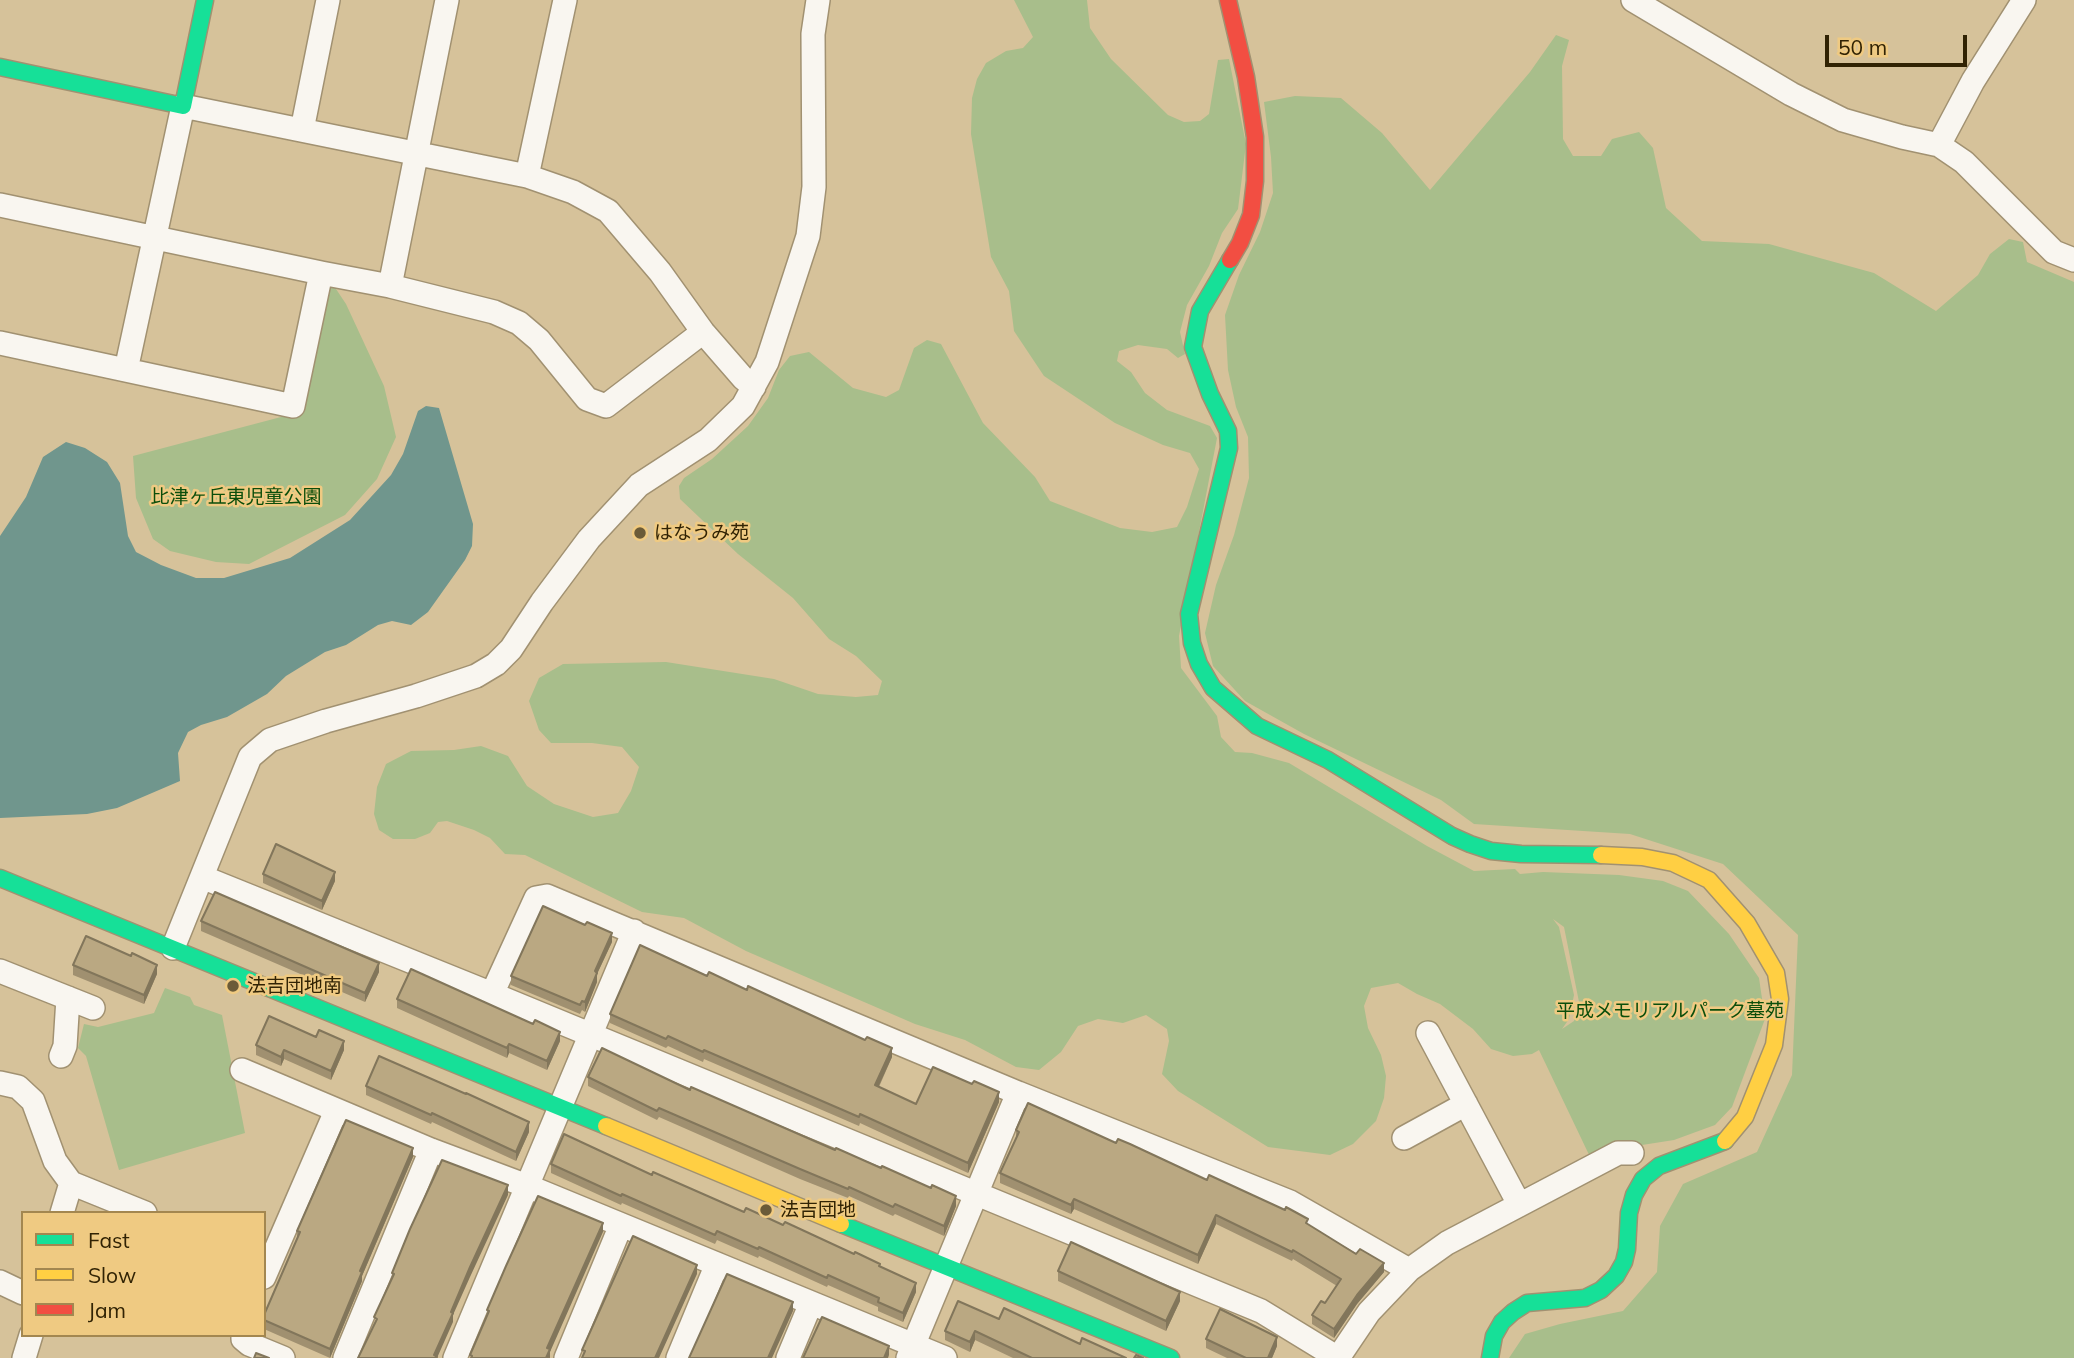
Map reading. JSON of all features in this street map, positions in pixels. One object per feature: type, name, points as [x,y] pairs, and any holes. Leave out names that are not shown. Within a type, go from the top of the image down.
[{"type":"street","points":[[126,370],[205,0]]},
{"type":"street","points":[[302,130],[328,0]]},
{"type":"street","points":[[390,286],[447,0]]},
{"type":"street","points":[[527,176],[565,0]]},
{"type":"street","points":[[173,948],[250,757],[270,740],[476,676],[496,664],[511,649],[541,602],[589,539],[639,485],[708,440],[743,406],[767,362],[808,236],[814,187],[813,34],[818,0]]},
{"type":"street","points":[[1228,0],[1246,77],[1255,137],[1255,181],[1251,215],[1240,243],[1200,311],[1193,347],[1210,394],[1228,431],[1228,448],[1189,614],[1192,643],[1199,664],[1213,688],[1257,726],[1328,760],[1452,836],[1470,844],[1491,851],[1521,854],[1616,855],[1642,858],[1673,863],[1709,880],[1747,923],[1776,973],[1780,999],[1774,1045],[1758,1089],[1736,1130],[1727,1140],[1659,1166],[1643,1179],[1634,1195],[1629,1213],[1627,1249],[1624,1262],[1616,1276],[1601,1290],[1585,1298],[1527,1303],[1513,1312],[1502,1322],[1494,1336],[1490,1358]]},
{"type":"street","points":[[1633,0],[1791,94],[1843,120],[1939,145],[1964,162],[2054,252],[2074,260]]},
{"type":"street","points":[[1939,145],[1973,81],[2024,0]]},
{"type":"street","points":[[0,67],[527,176],[573,192],[608,211],[660,272],[703,332],[754,387]]},
{"type":"street","points":[[0,205],[321,274],[390,286],[494,312],[519,323],[539,340],[587,399],[606,406],[703,332]]},
{"type":"street","points":[[0,343],[293,406],[321,274]]},
{"type":"street","points":[[202,877],[1261,1311],[1338,1358],[1369,1312],[1409,1270],[1447,1243],[1618,1153],[1632,1153]]},
{"type":"street","points":[[0,878],[559,1106],[944,1268],[1171,1358]]},
{"type":"street","points":[[492,994],[536,898],[547,896],[1018,1093],[1290,1202],[1409,1270]]},
{"type":"street","points":[[455,1358],[634,932]]},
{"type":"street","points":[[0,971],[93,1008]]},
{"type":"street","points":[[61,1056],[65,1046],[68,998]]},
{"type":"street","points":[[1428,1033],[1519,1204]]},
{"type":"street","points":[[242,1070],[431,1150],[527,1186],[811,1303],[910,1351],[945,1358]]},
{"type":"street","points":[[0,1083],[18,1087],[33,1101],[55,1161],[71,1183],[140,1211]]},
{"type":"street","points":[[910,1351],[1018,1093]]},
{"type":"street","points":[[1404,1138],[1466,1104]]},
{"type":"street","points":[[266,1267],[336,1111]]},
{"type":"street","points":[[345,1358],[431,1150]]},
{"type":"street","points":[[63,1211],[71,1183]]},
{"type":"street","points":[[566,1358],[621,1225]]},
{"type":"street","points":[[678,1358],[717,1264]]},
{"type":"street","points":[[0,1282],[21,1292]]},
{"type":"street","points":[[788,1358],[811,1303]]},
{"type":"street","points":[[24,1358],[30,1337]]},
{"type":"street","points":[[241,1344],[249,1344],[283,1358]]},
{"type":"green space","name":"平成メモリアルパーク墓苑","points":[[1014,0],[1087,0],[1090,28],[1111,59],[1168,115],[1184,122],[1200,121],[1209,114],[1218,60],[1229,59],[1246,144],[1238,209],[1222,233],[1209,266],[1187,305],[1180,332],[1185,354],[1178,358],[1167,349],[1138,345],[1119,351],[1117,361],[1131,372],[1145,393],[1167,410],[1210,426],[1217,438],[1179,636],[1181,668],[1217,716],[1221,737],[1235,752],[1252,753],[1289,763],[1427,846],[1474,871],[1515,869],[1520,874],[1543,872],[1619,875],[1663,881],[1688,891],[1729,934],[1759,978],[1765,1019],[1732,1107],[1715,1125],[1674,1140],[1642,1145],[1592,1161],[1539,1050],[1532,1054],[1513,1056],[1491,1049],[1473,1029],[1440,1004],[1398,983],[1371,988],[1364,1006],[1368,1028],[1381,1055],[1386,1076],[1384,1098],[1376,1121],[1353,1144],[1330,1155],[1268,1147],[1178,1091],[1162,1074],[1169,1041],[1167,1029],[1146,1015],[1123,1023],[1098,1019],[1078,1026],[1061,1052],[1039,1070],[1016,1067],[965,1040],[915,1024],[746,951],[684,918],[642,912],[525,855],[505,854],[490,838],[474,830],[447,821],[438,822],[430,833],[415,839],[393,839],[379,830],[374,814],[377,787],[386,764],[411,751],[481,746],[508,756],[527,786],[554,804],[593,817],[618,813],[631,791],[639,767],[622,747],[592,743],[551,743],[539,730],[529,701],[539,678],[563,664],[666,662],[774,679],[818,694],[856,697],[878,695],[882,681],[856,656],[829,639],[793,598],[738,554],[680,499],[679,486],[684,478],[712,459],[748,426],[768,398],[779,370],[790,356],[809,352],[853,388],[886,397],[899,390],[914,348],[927,340],[941,344],[983,423],[1035,477],[1050,501],[1120,528],[1152,532],[1177,527],[1187,507],[1199,469],[1190,453],[1163,445],[1115,423],[1044,376],[1014,331],[1009,291],[991,257],[971,134],[972,98],[977,79],[986,63],[1006,51],[1023,48],[1033,37]],"holes":[[[1553,919],[1564,927],[1579,1002],[1574,1021],[1562,1029],[1569,1019],[1574,995],[1559,927]]]},
{"type":"green space","points":[[1556,35],[1569,40],[1562,66],[1563,139],[1573,156],[1601,156],[1612,139],[1639,132],[1653,148],[1666,208],[1702,241],[1769,244],[1874,273],[1936,311],[1978,275],[1990,254],[2009,239],[2023,242],[2027,262],[2074,282],[2074,1358],[1509,1358],[1525,1334],[1623,1311],[1657,1272],[1660,1226],[1683,1184],[1757,1152],[1792,1075],[1798,935],[1723,864],[1630,834],[1474,824],[1441,800],[1304,734],[1245,701],[1213,666],[1205,633],[1216,585],[1234,535],[1249,478],[1248,437],[1236,407],[1228,370],[1225,315],[1239,275],[1260,232],[1273,193],[1264,102],[1295,96],[1341,98],[1382,133],[1430,190],[1530,72]]},
{"type":"green space","name":"比津ヶ丘東児童公園","points":[[334,286],[346,304],[384,386],[396,437],[377,479],[345,515],[249,564],[216,562],[170,551],[153,539],[136,498],[133,456],[300,412],[326,291]]},
{"type":"green space","points":[[165,988],[190,997],[194,1005],[222,1015],[245,1133],[119,1170],[86,1056],[78,1048],[84,1024],[98,1027],[154,1013]]},
{"type":"water","points":[[426,406],[439,408],[473,524],[472,546],[465,560],[428,612],[411,625],[392,621],[378,625],[346,645],[325,652],[286,676],[267,694],[227,717],[188,732],[178,753],[180,781],[117,808],[87,814],[0,818],[0,536],[26,497],[43,457],[66,442],[85,448],[107,462],[120,483],[128,536],[136,552],[196,578],[224,578],[290,558],[350,520],[391,475],[403,454],[418,411]]},
{"type":"building","points":[[276,844],[335,872],[322,901],[263,874]]},
{"type":"building","points":[[215,892],[379,963],[365,993],[201,921]]},
{"type":"building","points":[[543,906],[585,925],[587,922],[612,933],[585,1002],[582,1001],[580,1005],[511,976]]},
{"type":"building","points":[[86,936],[157,965],[144,995],[73,965]]},
{"type":"building","points":[[640,945],[707,976],[709,972],[747,990],[748,986],[865,1040],[867,1037],[892,1048],[875,1085],[916,1104],[933,1067],[999,1092],[968,1163],[860,1114],[859,1117],[704,1050],[703,1052],[668,1036],[666,1039],[610,1014]]},
{"type":"building","points":[[411,969],[533,1024],[535,1020],[560,1032],[547,1061],[509,1044],[507,1048],[397,999]]},
{"type":"building","points":[[269,1016],[316,1037],[319,1030],[344,1041],[331,1071],[284,1050],[281,1057],[256,1045]]},
{"type":"building","points":[[602,1048],[690,1090],[691,1087],[835,1150],[836,1148],[956,1196],[944,1226],[895,1204],[893,1207],[849,1187],[848,1189],[659,1108],[657,1111],[588,1077]]},
{"type":"building","points":[[379,1056],[529,1122],[516,1152],[366,1086]]},
{"type":"building","points":[[1028,1103],[1116,1143],[1118,1139],[1130,1144],[1207,1180],[1209,1175],[1285,1210],[1286,1207],[1308,1219],[1306,1223],[1356,1254],[1360,1249],[1384,1263],[1357,1295],[1334,1329],[1312,1315],[1321,1301],[1325,1303],[1341,1279],[1293,1250],[1292,1252],[1216,1215],[1198,1255],[1074,1199],[1071,1205],[1000,1173],[1019,1132],[1016,1130]]},
{"type":"building","points":[[346,1120],[413,1148],[330,1349],[266,1321],[266,1310],[300,1232],[297,1231]]},
{"type":"building","points":[[564,1134],[652,1175],[653,1172],[744,1212],[746,1208],[783,1225],[785,1222],[854,1254],[855,1252],[916,1283],[903,1313],[878,1302],[879,1298],[828,1275],[827,1278],[717,1231],[715,1235],[551,1164]]},
{"type":"building","points":[[442,1160],[508,1185],[451,1312],[453,1313],[434,1355],[437,1357],[358,1358],[377,1319],[374,1317],[394,1274],[392,1273],[410,1229]]},
{"type":"building","points":[[538,1196],[603,1223],[547,1348],[550,1349],[546,1358],[471,1358],[489,1311],[487,1310]]},
{"type":"building","points":[[633,1236],[697,1265],[655,1358],[582,1358],[585,1351],[582,1350]]},
{"type":"building","points":[[1071,1242],[1180,1292],[1166,1321],[1058,1271]]},
{"type":"building","points":[[727,1274],[793,1302],[768,1358],[689,1358]]},
{"type":"building","points":[[958,1301],[999,1319],[1004,1308],[1080,1344],[1082,1338],[1126,1358],[1032,1358],[975,1331],[970,1342],[945,1331]]},
{"type":"building","points":[[1220,1309],[1277,1337],[1268,1358],[1246,1358],[1206,1339]]},
{"type":"building","points":[[822,1317],[889,1346],[884,1358],[803,1358]]},
{"type":"building","points":[[256,1353],[269,1358],[254,1358]]},
{"type":"traffic: fast","points":[[0,67],[183,106],[205,0]]},
{"type":"traffic: fast","points":[[1230,260],[1200,311],[1193,347],[1210,394],[1228,431],[1229,448],[1189,614],[1192,643],[1199,664],[1213,688],[1257,726],[1328,760],[1452,836],[1470,844],[1491,851],[1521,854],[1601,855]]},
{"type":"traffic: fast","points":[[0,878],[606,1126]]},
{"type":"traffic: fast","points":[[1490,1358],[1494,1336],[1502,1322],[1513,1312],[1527,1303],[1585,1298],[1601,1290],[1616,1276],[1624,1262],[1627,1249],[1629,1213],[1634,1195],[1643,1179],[1659,1166],[1725,1141]]},
{"type":"traffic: fast","points":[[841,1224],[1171,1358]]},
{"type":"traffic: slow","points":[[1601,855],[1642,857],[1673,863],[1709,880],[1747,923],[1776,973],[1780,999],[1774,1045],[1745,1117],[1725,1141]]},
{"type":"traffic: slow","points":[[606,1126],[841,1224]]},
{"type":"traffic: jam","points":[[1228,0],[1246,77],[1255,137],[1255,181],[1251,215],[1230,260]]},
{"type":"place","name":"はなうみ苑","points":[[640,533]]},
{"type":"place","name":"法吉団地南","points":[[233,986]]},
{"type":"place","name":"法吉団地","points":[[766,1210]]}]
